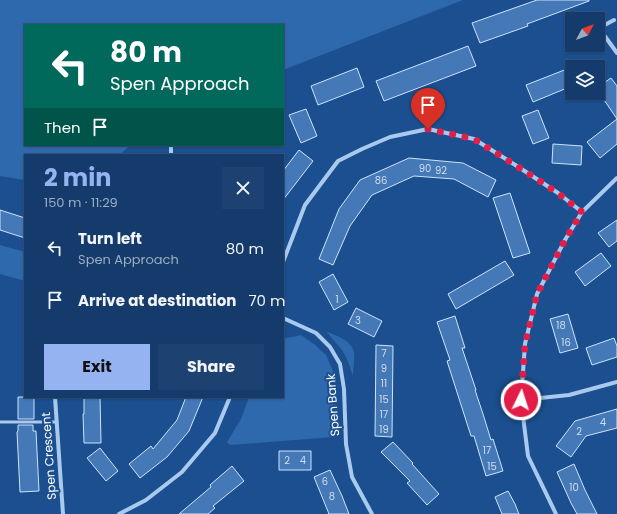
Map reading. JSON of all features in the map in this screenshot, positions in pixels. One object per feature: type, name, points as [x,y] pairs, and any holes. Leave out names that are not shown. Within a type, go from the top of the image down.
[{"type":"street","points":[[605,25],[614,20]]},
{"type":"street","points":[[605,36],[617,53]]},
{"type":"street","points":[[284,259],[305,205],[338,161],[390,137],[428,129],[474,139],[558,193],[582,212]]},
{"type":"street","points":[[556,514],[528,456],[521,400],[525,344],[537,294],[565,240],[582,212],[617,178]]},
{"type":"street","name":"Spen Bank","points":[[284,318],[316,333],[330,347],[340,364],[344,389],[346,444],[352,477],[372,514]]},
{"type":"street","points":[[521,400],[569,395],[617,382]]},
{"type":"street","name":"Spen Crescent","points":[[55,398],[64,514]]},
{"type":"street","points":[[119,514],[146,500],[182,472],[215,433],[230,398]]},
{"type":"lane","points":[[0,422],[56,422]]},
{"type":"shaded area","points":[[0,0],[463,0],[284,70],[284,24],[24,24],[24,146],[130,146],[120,154],[24,154],[24,180],[0,176]]},
{"type":"shaded area","points":[[0,245],[24,252],[24,281],[0,274]]},
{"type":"shaded area","points":[[326,331],[343,338],[350,344],[354,352],[353,376],[342,350]]},
{"type":"shaded area","points":[[301,335],[326,355],[333,371],[336,389],[333,437],[230,445],[227,442],[241,419],[249,398],[284,398],[284,339]]},
{"type":"building","points":[[537,0],[589,1],[527,24],[528,26],[480,43],[472,23]]},
{"type":"building","points":[[468,46],[476,66],[384,101],[376,81]]},
{"type":"building","points":[[357,68],[364,87],[318,105],[311,86]]},
{"type":"building","points":[[565,70],[565,89],[533,102],[526,85]]},
{"type":"building","points":[[611,78],[617,86],[617,119],[604,100],[605,82]]},
{"type":"building","points":[[306,109],[317,136],[301,143],[289,115]]},
{"type":"building","points":[[538,110],[549,138],[533,144],[522,116]]},
{"type":"building","points":[[617,119],[617,144],[600,158],[587,142]]},
{"type":"building","points":[[553,144],[582,146],[581,165],[552,163]]},
{"type":"building","points":[[299,150],[313,161],[284,199],[284,170]]},
{"type":"building","points":[[409,158],[463,163],[496,180],[488,197],[454,179],[414,176],[372,195],[350,226],[333,265],[319,259],[339,209],[360,180]]},
{"type":"building","points":[[510,193],[530,253],[513,258],[493,198]]},
{"type":"building","points":[[0,210],[24,218],[24,238],[0,230]]},
{"type":"building","points":[[617,220],[617,241],[609,247],[598,233]]},
{"type":"building","points":[[601,253],[611,266],[585,286],[575,272]]},
{"type":"building","points":[[505,261],[514,275],[456,309],[448,294]]},
{"type":"building","points":[[333,274],[348,302],[334,310],[319,282]]},
{"type":"building","points":[[356,308],[382,321],[374,337],[348,324]]},
{"type":"building","points":[[568,314],[578,348],[560,353],[550,319]]},
{"type":"building","points":[[455,316],[465,348],[462,348],[475,390],[491,440],[493,439],[503,471],[486,476],[474,436],[471,436],[447,361],[450,360],[437,322]]},
{"type":"building","points":[[614,338],[617,346],[617,357],[592,365],[586,348]]},
{"type":"building","points":[[376,345],[393,346],[392,437],[375,436]]},
{"type":"building","points":[[18,397],[34,398],[34,419],[18,419]]},
{"type":"building","points":[[84,398],[100,398],[101,443],[84,443]]},
{"type":"building","points":[[186,398],[203,398],[189,431],[167,457],[140,478],[129,464],[151,446],[153,449],[177,420]]},
{"type":"building","points":[[617,409],[617,428],[586,436],[571,457],[556,446],[575,421]]},
{"type":"building","points":[[18,425],[33,425],[33,431],[36,431],[39,491],[20,492],[17,432]]},
{"type":"building","points":[[393,442],[439,494],[427,505],[407,483],[410,481],[381,452]]},
{"type":"building","points":[[100,448],[118,471],[106,481],[87,458]]},
{"type":"building","points":[[279,451],[311,451],[311,470],[279,470]]},
{"type":"building","points":[[574,464],[597,514],[577,514],[571,503],[557,472]]},
{"type":"building","points":[[232,466],[244,481],[213,506],[215,508],[208,514],[179,514],[211,487],[210,485]]},
{"type":"building","points":[[330,470],[349,514],[329,514],[314,477]]},
{"type":"building","points":[[508,491],[519,514],[502,514],[495,497]]},
{"type":"route","points":[[428,129],[474,139],[558,193],[582,212],[565,240],[537,294],[525,344],[521,400]]}]
